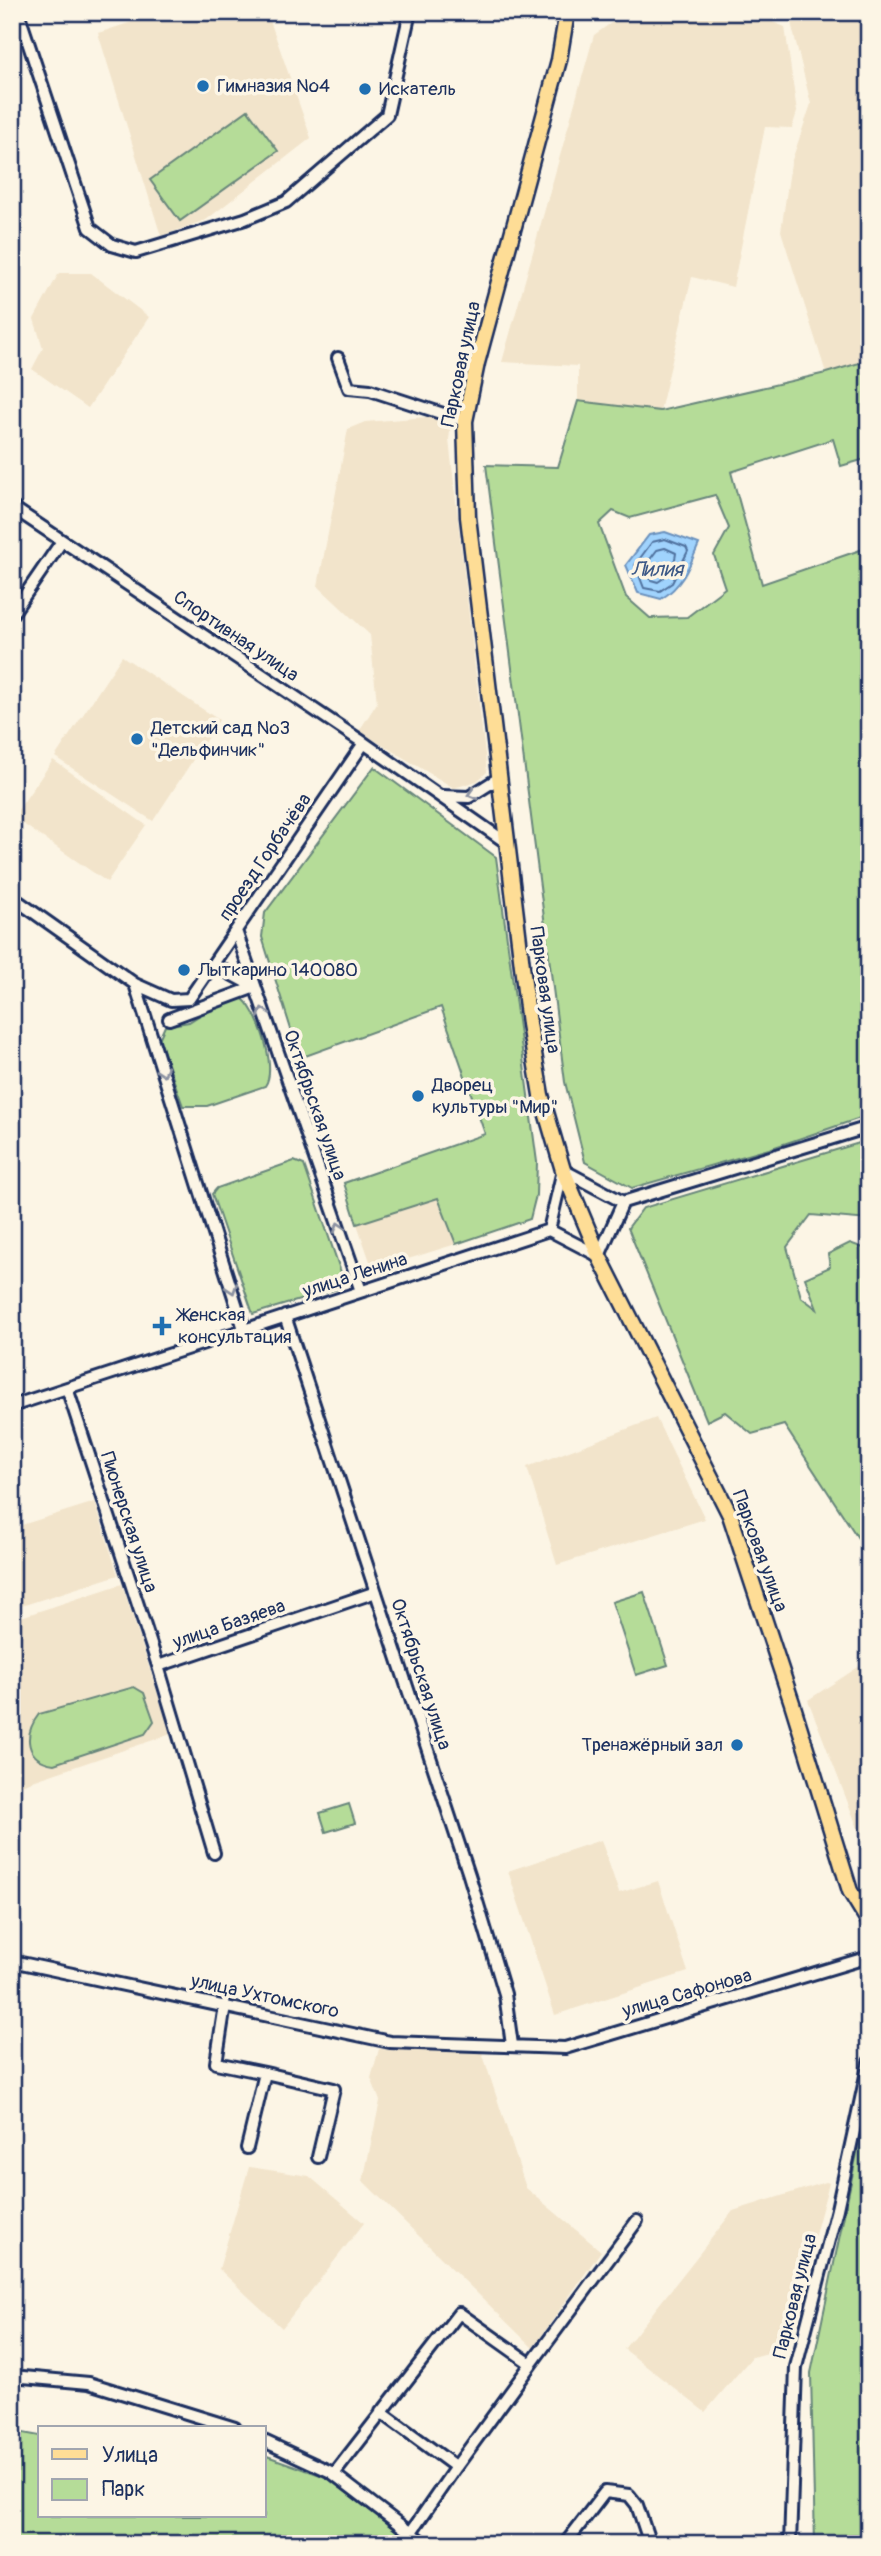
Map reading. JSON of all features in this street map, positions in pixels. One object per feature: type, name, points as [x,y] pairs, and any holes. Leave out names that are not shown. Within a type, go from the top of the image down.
[{"type":"main road","name":"Парковая улица","points":[[567,12],[559,60],[477,363],[465,421],[468,517],[539,1083],[563,1170],[599,1256],[730,1515],[850,1891],[869,1922]]},
{"type":"street","points":[[18,12],[90,228],[112,245],[136,252],[245,219],[286,202],[387,115],[410,12]]},
{"type":"street","points":[[338,358],[349,388],[370,390],[465,421]]},
{"type":"street","name":"Спортивная улица","points":[[12,507],[364,743],[507,843]]},
{"type":"street","points":[[12,614],[62,541]]},
{"type":"street","name":"проезд Горбачёва","points":[[152,1036],[192,995],[214,965],[364,743]]},
{"type":"street","points":[[439,796],[469,797],[499,778]]},
{"type":"street","points":[[12,897],[135,984],[164,999],[192,995]]},
{"type":"street","name":"Октябрьская улица","points":[[236,931],[361,1291]]},
{"type":"street","points":[[214,965],[255,987]]},
{"type":"street","points":[[135,984],[244,1329]]},
{"type":"street","points":[[169,1019],[255,987]]},
{"type":"street","points":[[623,1202],[599,1256],[549,1230],[563,1170],[623,1202],[869,1126]]},
{"type":"street","name":"улица Ленина","points":[[12,1406],[549,1230]]},
{"type":"street","name":"Октябрьская улица","points":[[285,1316],[505,1994],[512,2045]]},
{"type":"street","name":"Пионерская улица","points":[[67,1388],[158,1666]]},
{"type":"street","name":"улица Базяева","points":[[214,1853],[158,1666],[376,1592]]},
{"type":"street","name":"улица Сафонова","points":[[512,2045],[565,2048],[869,1957]]},
{"type":"street","name":"улица Ухтомского","points":[[12,1961],[390,2042],[512,2045]]},
{"type":"street","points":[[225,2005],[216,2063],[334,2089],[318,2157]]},
{"type":"street","name":"Парковая улица","points":[[790,2544],[796,2367],[837,2209],[869,2062]]},
{"type":"street","points":[[247,2147],[265,2073]]},
{"type":"street","points":[[411,2532],[637,2221]]},
{"type":"street","points":[[334,2474],[458,2313],[531,2364]]},
{"type":"street","points":[[12,2376],[89,2383],[229,2426]]},
{"type":"street","points":[[381,2412],[456,2467]]},
{"type":"street","points":[[266,2442],[334,2474],[425,2544]]},
{"type":"street","points":[[570,2542],[605,2492],[629,2495],[637,2505],[649,2541],[658,2544]]},
{"type":"shaded area","name":"Гимназия №4","points":[[163,12],[267,12],[311,138],[206,220],[161,236],[98,33]]},
{"type":"shaded area","points":[[627,12],[748,12],[785,27],[797,112],[792,128],[765,127],[733,287],[692,277],[660,411],[578,401],[578,366],[502,362],[594,35]]},
{"type":"shaded area","points":[[784,12],[869,12],[869,360],[826,373],[781,231],[791,163],[811,104],[789,14]]},
{"type":"shaded area","points":[[59,273],[91,273],[149,317],[88,408],[32,369],[43,348],[34,319]]},
{"type":"shaded area","points":[[452,415],[449,440],[487,772],[477,781],[454,788],[359,731],[377,703],[370,635],[318,586],[348,429],[365,422]]},
{"type":"shaded area","name":"Детский сад №3 \"Дельфинчик\"","points":[[122,656],[219,720],[153,821],[55,757]]},
{"type":"shaded area","points":[[53,760],[146,825],[107,882],[13,817]]},
{"type":"shaded area","points":[[439,1198],[456,1244],[373,1270],[357,1224]]},
{"type":"shaded area","points":[[656,1418],[705,1519],[557,1565],[527,1467]]},
{"type":"shaded area","points":[[95,1502],[118,1575],[12,1609],[12,1528]]},
{"type":"shaded area","points":[[122,1584],[171,1734],[18,1786],[12,1770],[12,1620]]},
{"type":"shaded area","points":[[869,1660],[869,1857],[808,1700]]},
{"type":"shaded area","points":[[601,1840],[619,1893],[658,1881],[688,1972],[555,2015],[508,1871]]},
{"type":"shaded area","points":[[379,2049],[482,2052],[526,2188],[601,2251],[533,2348],[363,2181],[380,2101],[371,2078]]},
{"type":"shaded area","points":[[249,2167],[309,2176],[364,2223],[282,2328],[219,2269]]},
{"type":"shaded area","points":[[829,2183],[784,2349],[752,2357],[705,2412],[624,2349],[733,2211]]},
{"type":"green space","points":[[248,110],[278,151],[180,221],[150,180]]},
{"type":"green space","points":[[869,360],[869,458],[841,466],[833,439],[731,472],[762,584],[869,547],[869,1115],[769,1149],[632,1188],[585,1162],[565,1082],[486,465],[558,467],[578,401],[660,411],[826,373]],"holes":[[[715,495],[729,528],[714,555],[725,588],[687,617],[650,618],[626,597],[599,524],[613,511],[630,518]]]},
{"type":"green space","points":[[374,767],[496,857],[537,1162],[536,1195],[530,1219],[456,1244],[438,1198],[357,1224],[344,1183],[485,1134],[441,1007],[300,1058],[262,937],[265,913]]},
{"type":"green space","points":[[239,996],[253,1012],[264,1038],[269,1066],[265,1086],[207,1106],[183,1106],[159,1039],[165,1026],[189,1022],[225,999]]},
{"type":"green space","points":[[869,1140],[869,1220],[811,1215],[787,1247],[801,1297],[817,1309],[805,1278],[830,1267],[828,1254],[850,1243],[869,1250],[869,1540],[858,1538],[784,1425],[752,1434],[725,1412],[707,1421],[628,1228],[643,1208]]},
{"type":"green space","points":[[294,1161],[304,1165],[344,1281],[340,1288],[253,1314],[212,1194],[217,1188]]},
{"type":"green space","points":[[644,1592],[668,1665],[636,1675],[612,1602]]},
{"type":"green space","points":[[134,1687],[144,1693],[154,1721],[145,1734],[54,1764],[44,1762],[32,1752],[29,1738],[39,1714]]},
{"type":"green space","points":[[349,1804],[355,1823],[326,1832],[320,1813]]},
{"type":"green space","points":[[869,2096],[869,2544],[815,2544],[811,2373]]},
{"type":"green space","points":[[12,2431],[38,2436],[38,2518],[266,2518],[266,2456],[326,2477],[414,2544],[12,2544]]},
{"type":"water","name":"Лилия","points":[[665,532],[699,544],[680,582],[661,599],[638,593],[626,565],[649,535]]},
{"type":"place","name":"Гимназия №4","points":[[203,86]]},
{"type":"place","name":"Искатель","points":[[365,89]]},
{"type":"place","name":"Детский сад №3 \"Дельфинчик\"","points":[[137,739]]},
{"type":"place","name":"Лыткарино 140080","points":[[184,970]]},
{"type":"place","name":"Дворец культуры \"Мир\"","points":[[418,1096]]},
{"type":"place","name":"Женская консультация","points":[[162,1326]]},
{"type":"place","name":"Тренажёрный зал","points":[[737,1745]]}]
